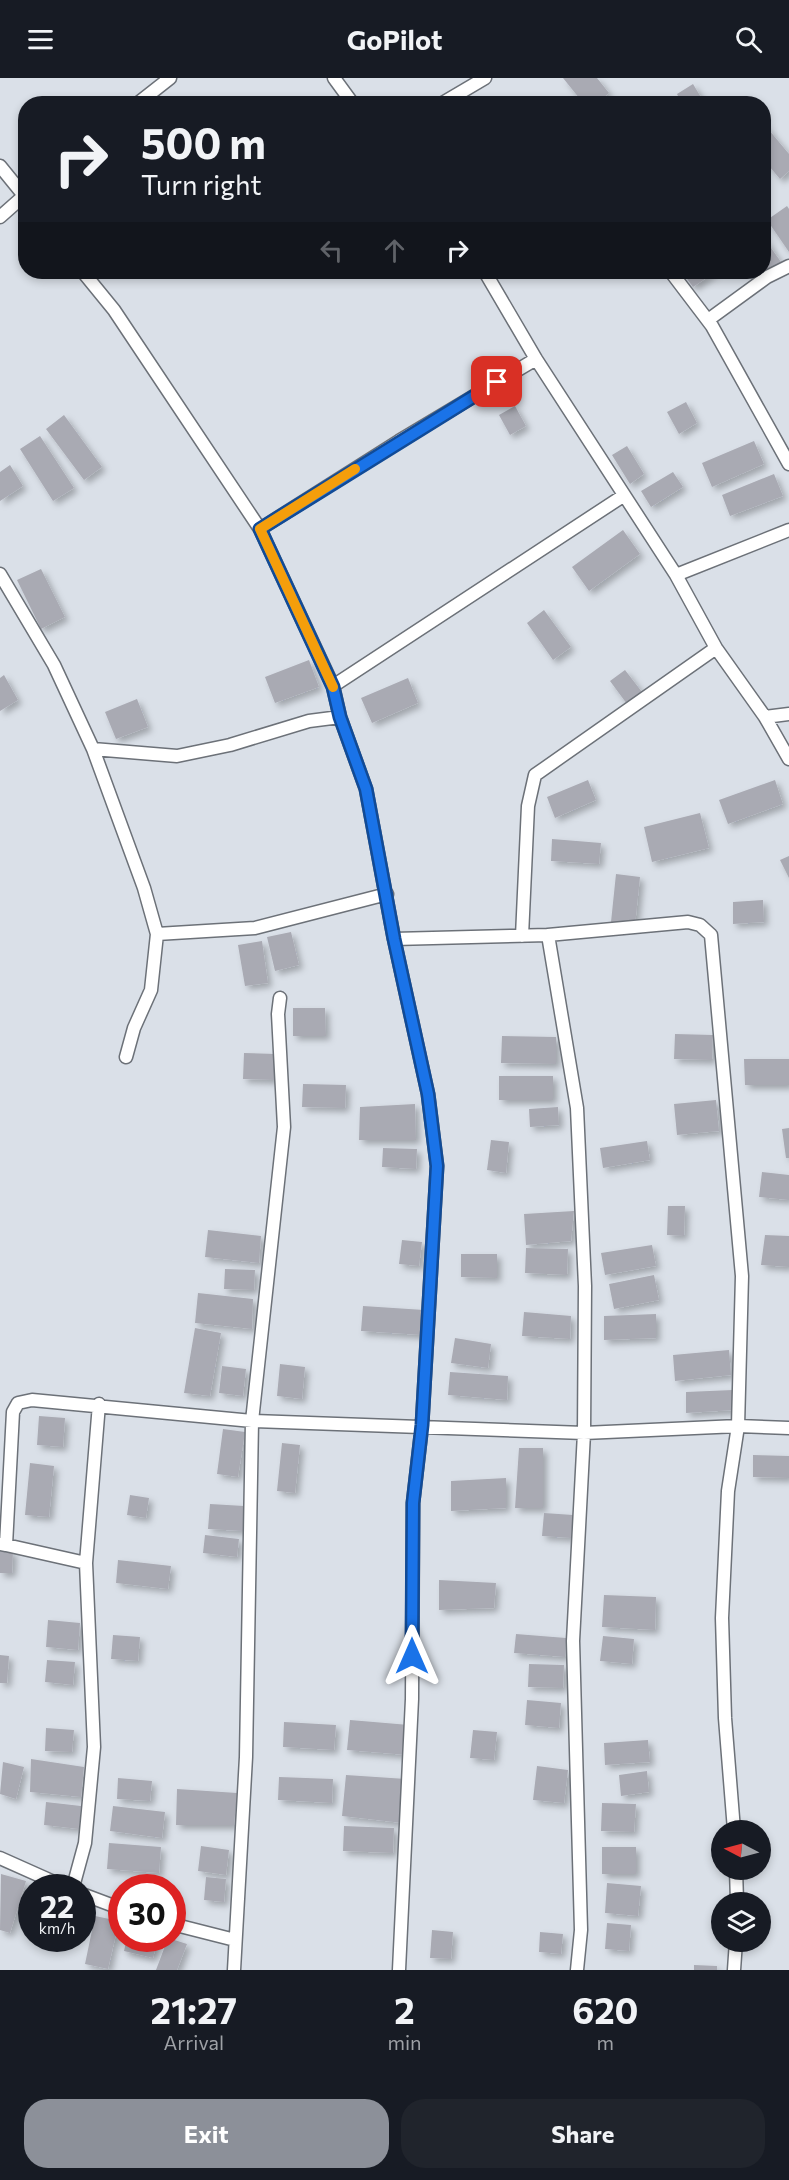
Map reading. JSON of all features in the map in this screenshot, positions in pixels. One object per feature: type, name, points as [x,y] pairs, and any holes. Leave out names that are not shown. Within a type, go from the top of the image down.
[{"type":"street","points":[[146,96],[170,78]]},
{"type":"street","points":[[334,78],[347,96]]},
{"type":"street","points":[[455,96],[485,78]]},
{"type":"street","points":[[0,166],[18,188]]},
{"type":"street","points":[[0,217],[18,202]]},
{"type":"street","points":[[771,275],[789,266]]},
{"type":"street","points":[[89,279],[114,310],[260,529],[333,687],[340,717],[366,789],[394,939],[428,1094],[437,1166],[422,1425],[413,1503],[412,1699],[399,1970]]},
{"type":"street","points":[[490,279],[536,359],[623,496],[676,574],[717,648],[765,717],[789,759]]},
{"type":"street","points":[[676,279],[708,320],[789,464]]},
{"type":"street","points":[[708,320],[764,279]]},
{"type":"street","points":[[260,529],[399,441],[536,359]]},
{"type":"street","points":[[333,687],[623,496]]},
{"type":"street","points":[[676,574],[789,530]]},
{"type":"street","points":[[0,574],[54,665],[93,749],[144,888],[157,934],[151,990],[134,1028],[126,1057]]},
{"type":"street","points":[[522,936],[528,806],[535,775],[717,648]]},
{"type":"street","points":[[765,717],[789,714]]},
{"type":"street","points":[[93,749],[177,756],[230,745],[309,721],[340,717]]},
{"type":"street","points":[[157,934],[255,928],[387,894]]},
{"type":"street","points":[[394,939],[548,935],[688,922],[700,925],[711,934],[742,1276],[738,1426],[728,1491],[722,1618],[725,1718],[733,1820]]},
{"type":"street","points":[[548,935],[579,1133],[585,1286],[584,1432],[573,1641],[581,1930],[577,1970]]},
{"type":"street","points":[[234,1970],[246,1734],[252,1421],[284,1127],[278,1014],[280,998]]},
{"type":"street","points":[[86,1563],[3,1545],[13,1412],[18,1403],[32,1400],[99,1404],[252,1421],[584,1432],[738,1426],[789,1428]]},
{"type":"street","points":[[77,1874],[86,1842],[93,1746],[86,1563],[99,1404]]},
{"type":"street","points":[[0,1858],[36,1874]]},
{"type":"street","points":[[186,1928],[235,1940]]},
{"type":"street","points":[[734,1970],[735,1952]]},
{"type":"building","points":[[563,78],[597,78],[609,93],[605,96],[578,96]]},
{"type":"building","points":[[693,84],[700,96],[678,96],[677,94]]},
{"type":"building","points":[[771,132],[789,154],[789,171],[780,179],[771,168]]},
{"type":"building","points":[[787,206],[789,209],[789,252],[771,226],[771,217]]},
{"type":"building","points":[[771,248],[781,262],[771,269]]},
{"type":"building","points":[[687,279],[705,279],[693,287]]},
{"type":"building","points":[[686,402],[697,423],[679,434],[667,412]]},
{"type":"building","points":[[515,406],[526,426],[510,435],[499,415]]},
{"type":"building","points":[[64,415],[102,467],[84,480],[46,429]]},
{"type":"building","points":[[40,436],[74,488],[53,501],[20,449]]},
{"type":"building","points":[[754,441],[764,464],[712,487],[702,463]]},
{"type":"building","points":[[627,446],[644,474],[630,484],[612,455]]},
{"type":"building","points":[[10,465],[23,486],[0,501],[0,472]]},
{"type":"building","points":[[673,472],[683,487],[651,507],[641,491]]},
{"type":"building","points":[[774,474],[783,496],[730,516],[722,495]]},
{"type":"building","points":[[623,530],[640,554],[589,591],[572,567]]},
{"type":"building","points":[[41,569],[65,617],[41,629],[17,580]]},
{"type":"building","points":[[544,610],[571,647],[553,660],[527,623]]},
{"type":"building","points":[[309,660],[319,687],[275,703],[265,677]]},
{"type":"building","points":[[625,670],[642,692],[627,704],[610,681]]},
{"type":"building","points":[[4,675],[18,700],[0,711],[0,678]]},
{"type":"building","points":[[408,678],[418,703],[372,723],[361,698]]},
{"type":"building","points":[[137,699],[148,727],[116,739],[105,712]]},
{"type":"building","points":[[588,780],[596,800],[555,818],[547,797]]},
{"type":"building","points":[[775,780],[783,804],[728,824],[719,800]]},
{"type":"building","points":[[700,813],[709,848],[652,862],[644,827]]},
{"type":"building","points":[[552,839],[601,843],[599,864],[551,861]]},
{"type":"building","points":[[789,856],[789,878],[780,860]]},
{"type":"building","points":[[616,874],[640,877],[635,925],[611,922]]},
{"type":"building","points":[[763,900],[764,922],[733,924],[733,902]]},
{"type":"building","points":[[291,932],[299,965],[275,971],[267,937]]},
{"type":"building","points":[[262,941],[268,983],[245,986],[238,945]]},
{"type":"building","points":[[293,1008],[325,1008],[326,1036],[293,1036]]},
{"type":"building","points":[[675,1034],[713,1035],[712,1060],[674,1059]]},
{"type":"building","points":[[502,1036],[556,1037],[556,1064],[501,1063]]},
{"type":"building","points":[[244,1053],[276,1054],[275,1080],[243,1079]]},
{"type":"building","points":[[744,1059],[789,1059],[789,1085],[745,1085]]},
{"type":"building","points":[[499,1076],[553,1076],[553,1100],[499,1100]]},
{"type":"building","points":[[303,1084],[346,1085],[345,1108],[302,1107]]},
{"type":"building","points":[[716,1100],[719,1131],[677,1135],[674,1104]]},
{"type":"building","points":[[415,1104],[416,1140],[359,1140],[360,1107]]},
{"type":"building","points":[[558,1107],[559,1125],[530,1127],[529,1109]]},
{"type":"building","points":[[789,1128],[789,1158],[786,1158],[782,1129]]},
{"type":"building","points":[[491,1140],[509,1142],[506,1173],[487,1170]]},
{"type":"building","points":[[647,1141],[650,1160],[603,1168],[600,1148]]},
{"type":"building","points":[[383,1148],[417,1149],[416,1169],[382,1167]]},
{"type":"building","points":[[762,1172],[789,1175],[789,1200],[759,1197]]},
{"type":"building","points":[[668,1206],[685,1206],[684,1236],[667,1235]]},
{"type":"building","points":[[574,1211],[571,1241],[526,1245],[524,1214]]},
{"type":"building","points":[[208,1230],[261,1236],[259,1263],[205,1257]]},
{"type":"building","points":[[765,1235],[789,1236],[789,1267],[761,1265]]},
{"type":"building","points":[[402,1240],[422,1242],[419,1266],[399,1264]]},
{"type":"building","points":[[652,1245],[656,1266],[605,1275],[601,1253]]},
{"type":"building","points":[[526,1248],[568,1249],[567,1275],[525,1273]]},
{"type":"building","points":[[461,1254],[497,1254],[497,1278],[461,1277]]},
{"type":"building","points":[[225,1269],[255,1270],[254,1290],[224,1289]]},
{"type":"building","points":[[654,1275],[659,1300],[614,1309],[609,1284]]},
{"type":"building","points":[[198,1293],[253,1299],[252,1329],[195,1323]]},
{"type":"building","points":[[363,1306],[424,1310],[422,1335],[361,1331]]},
{"type":"building","points":[[524,1312],[571,1316],[570,1339],[522,1336]]},
{"type":"building","points":[[656,1314],[656,1338],[604,1340],[604,1316]]},
{"type":"building","points":[[195,1328],[221,1333],[210,1396],[184,1393]]},
{"type":"building","points":[[455,1338],[491,1344],[488,1368],[451,1363]]},
{"type":"building","points":[[729,1350],[731,1375],[675,1381],[673,1355]]},
{"type":"building","points":[[280,1364],[305,1367],[302,1399],[277,1396]]},
{"type":"building","points":[[222,1366],[246,1369],[243,1396],[219,1393]]},
{"type":"building","points":[[450,1372],[508,1376],[507,1400],[448,1395]]},
{"type":"building","points":[[733,1390],[734,1410],[686,1413],[686,1392]]},
{"type":"building","points":[[39,1416],[65,1418],[63,1447],[37,1445]]},
{"type":"building","points":[[223,1429],[245,1432],[238,1477],[217,1474]]},
{"type":"building","points":[[282,1443],[300,1445],[295,1493],[277,1491]]},
{"type":"building","points":[[519,1448],[543,1448],[543,1508],[515,1508]]},
{"type":"building","points":[[753,1455],[789,1456],[789,1478],[753,1477]]},
{"type":"building","points":[[30,1463],[54,1466],[49,1517],[25,1515]]},
{"type":"building","points":[[506,1478],[506,1508],[451,1511],[451,1481]]},
{"type":"building","points":[[130,1495],[149,1498],[146,1518],[127,1515]]},
{"type":"building","points":[[210,1504],[244,1506],[243,1531],[208,1529]]},
{"type":"building","points":[[544,1513],[573,1515],[571,1538],[542,1536]]},
{"type":"building","points":[[205,1535],[239,1539],[237,1557],[203,1553]]},
{"type":"building","points":[[0,1550],[13,1551],[12,1573],[0,1573]]},
{"type":"building","points":[[118,1560],[171,1566],[168,1589],[116,1583]]},
{"type":"building","points":[[439,1580],[496,1583],[494,1608],[439,1610]]},
{"type":"building","points":[[604,1595],[656,1597],[655,1630],[602,1627]]},
{"type":"building","points":[[48,1620],[80,1623],[78,1650],[46,1647]]},
{"type":"building","points":[[516,1634],[566,1638],[565,1657],[514,1653]]},
{"type":"building","points":[[113,1635],[140,1637],[138,1661],[111,1659]]},
{"type":"building","points":[[603,1636],[634,1639],[632,1664],[600,1661]]},
{"type":"building","points":[[0,1655],[9,1656],[7,1683],[0,1683]]},
{"type":"building","points":[[47,1660],[75,1662],[73,1685],[45,1682]]},
{"type":"building","points":[[529,1664],[564,1665],[563,1688],[528,1687]]},
{"type":"building","points":[[527,1700],[561,1703],[559,1728],[525,1725]]},
{"type":"building","points":[[350,1720],[409,1725],[407,1755],[347,1750]]},
{"type":"building","points":[[284,1722],[336,1725],[334,1750],[283,1747]]},
{"type":"building","points":[[46,1728],[74,1730],[72,1752],[45,1751]]},
{"type":"building","points":[[473,1730],[497,1732],[494,1760],[470,1758]]},
{"type":"building","points":[[648,1740],[650,1762],[605,1765],[604,1743]]},
{"type":"building","points":[[31,1759],[84,1767],[81,1797],[30,1792]]},
{"type":"building","points":[[3,1762],[24,1767],[16,1799],[0,1794]]},
{"type":"building","points":[[537,1766],[568,1770],[564,1803],[533,1800]]},
{"type":"building","points":[[647,1771],[649,1792],[621,1796],[619,1775]]},
{"type":"building","points":[[346,1775],[406,1779],[402,1823],[342,1816]]},
{"type":"building","points":[[279,1777],[333,1779],[332,1803],[278,1800]]},
{"type":"building","points":[[118,1778],[152,1781],[150,1801],[117,1799]]},
{"type":"building","points":[[177,1789],[237,1793],[234,1825],[176,1825]]},
{"type":"building","points":[[46,1802],[81,1806],[79,1829],[44,1825]]},
{"type":"building","points":[[602,1803],[636,1804],[634,1832],[601,1831]]},
{"type":"building","points":[[113,1806],[165,1812],[162,1838],[110,1831]]},
{"type":"building","points":[[344,1826],[394,1828],[393,1853],[343,1851]]},
{"type":"building","points":[[109,1843],[161,1847],[159,1873],[107,1869]]},
{"type":"building","points":[[201,1846],[229,1850],[226,1875],[198,1871]]},
{"type":"building","points":[[602,1847],[636,1847],[636,1874],[602,1874]]},
{"type":"building","points":[[1,1874],[18,1879],[18,1907],[10,1933],[0,1930]]},
{"type":"building","points":[[206,1877],[226,1879],[224,1902],[204,1900]]},
{"type":"building","points":[[607,1883],[641,1886],[638,1916],[605,1913]]},
{"type":"building","points":[[96,1916],[108,1919],[108,1952],[112,1952],[108,1969],[85,1964],[88,1952],[96,1952]]},
{"type":"building","points":[[607,1923],[631,1925],[629,1951],[605,1949]]},
{"type":"building","points":[[432,1930],[453,1932],[451,1959],[430,1958]]},
{"type":"building","points":[[540,1932],[563,1934],[561,1954],[539,1952]]},
{"type":"building","points":[[128,1952],[154,1952],[153,1958]]},
{"type":"building","points":[[163,1952],[184,1952],[177,1970],[156,1970]]},
{"type":"building","points":[[694,1965],[717,1966],[717,1970],[694,1970]]},
{"type":"slow traffic","points":[[333,687],[260,529],[355,469]]},
{"type":"route","points":[[412,1656],[413,1503],[422,1425],[437,1166],[428,1094],[394,939],[366,789],[340,717],[333,687],[260,529],[497,382]]}]
